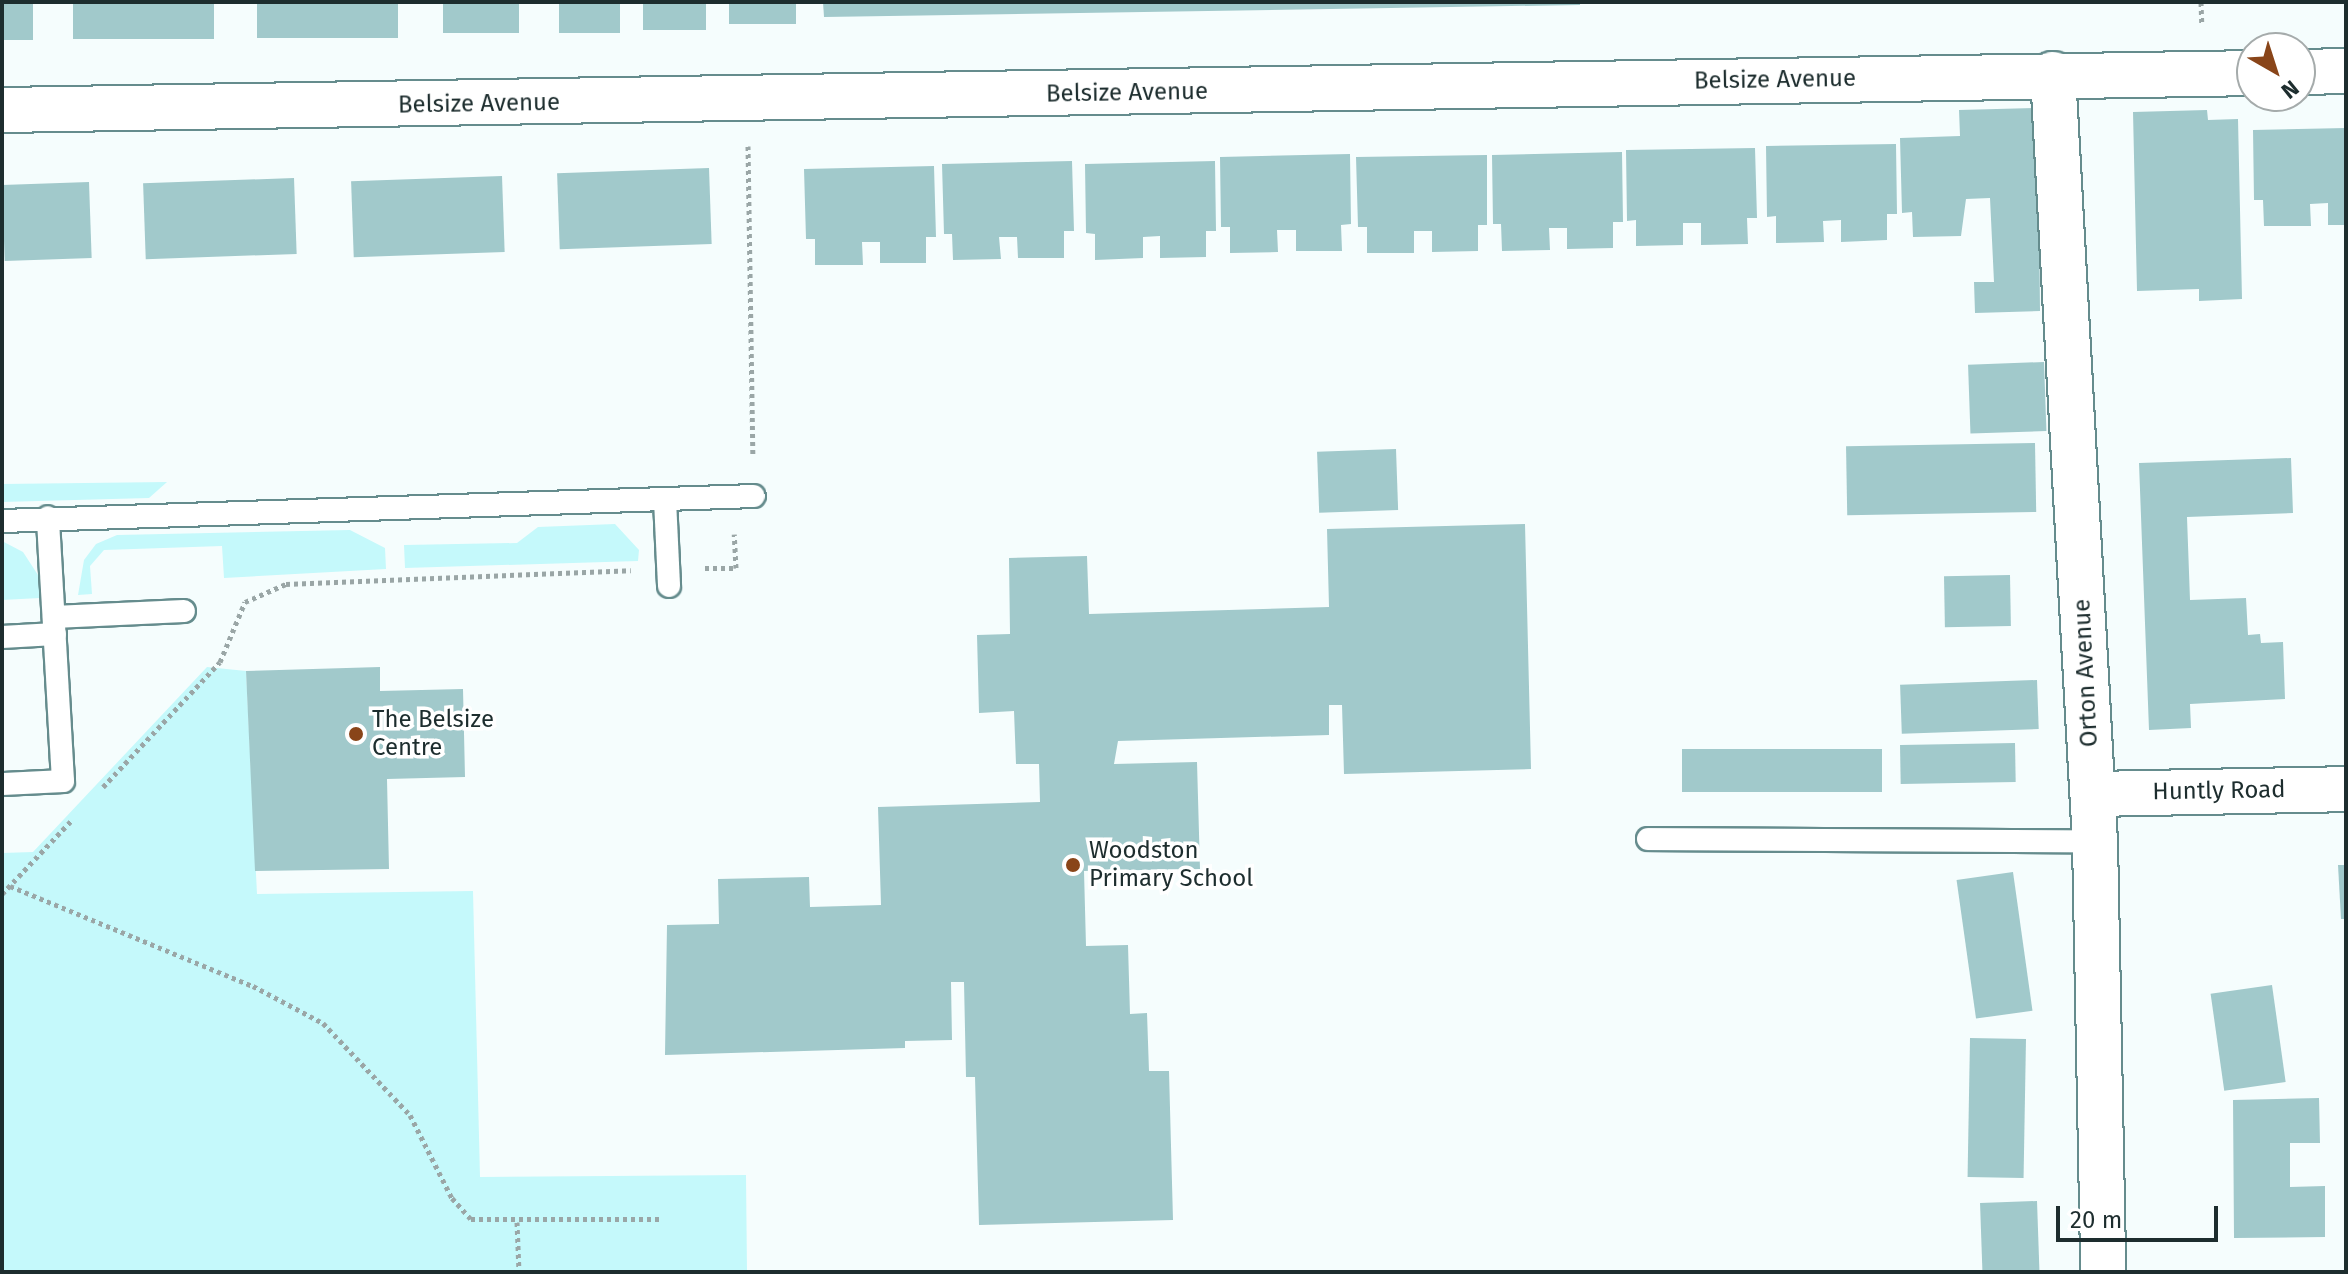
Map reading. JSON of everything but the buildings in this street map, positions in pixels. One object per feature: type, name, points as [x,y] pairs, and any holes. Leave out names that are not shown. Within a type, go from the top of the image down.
[{"type":"street","points":[[2316,72],[2346,71]]},
{"type":"street","name":"Belsize Avenue","points":[[2,110],[747,101],[2053,74],[2236,73]]},
{"type":"street","name":"Orton Avenue","points":[[2053,74],[2095,841],[2103,1272]]},
{"type":"street","name":"Huntly Road","points":[[2093,794],[2346,789]]},
{"type":"lane","points":[[2,521],[48,517],[754,496]]},
{"type":"lane","points":[[665,500],[668,578]]},
{"type":"lane","points":[[2,784],[63,781],[48,517]]},
{"type":"lane","points":[[2,637],[54,625],[184,611]]},
{"type":"lane","points":[[1648,839],[2095,841]]},
{"type":"path","points":[[94,797],[220,662],[245,602],[286,584],[668,578],[736,568],[733,528],[755,526],[747,101]]},
{"type":"path","points":[[2,894],[83,808]]},
{"type":"path","points":[[10,886],[253,986],[323,1023],[410,1115],[452,1198],[471,1219],[517,1222],[663,1219]]},
{"type":"path","points":[[517,1222],[519,1272]]},
{"type":"shaded area","points":[[167,482],[149,498],[2,502],[2,484]]},
{"type":"shaded area","points":[[615,524],[639,550],[638,561],[405,568],[404,545],[517,543],[538,527]]},
{"type":"shaded area","points":[[350,530],[385,548],[386,569],[224,578],[222,546],[104,550],[90,566],[92,594],[78,595],[84,560],[96,544],[117,535]]},
{"type":"shaded area","points":[[2,541],[23,552],[38,575],[40,598],[2,600]]},
{"type":"shaded area","points":[[207,667],[246,671],[257,894],[473,891],[480,1177],[746,1175],[747,1272],[2,1272],[2,853],[33,852]]},
{"type":"place","name":"The Belsize Centre","points":[[356,734]]},
{"type":"place","name":"Woodston Primary School","points":[[1073,865]]}]
